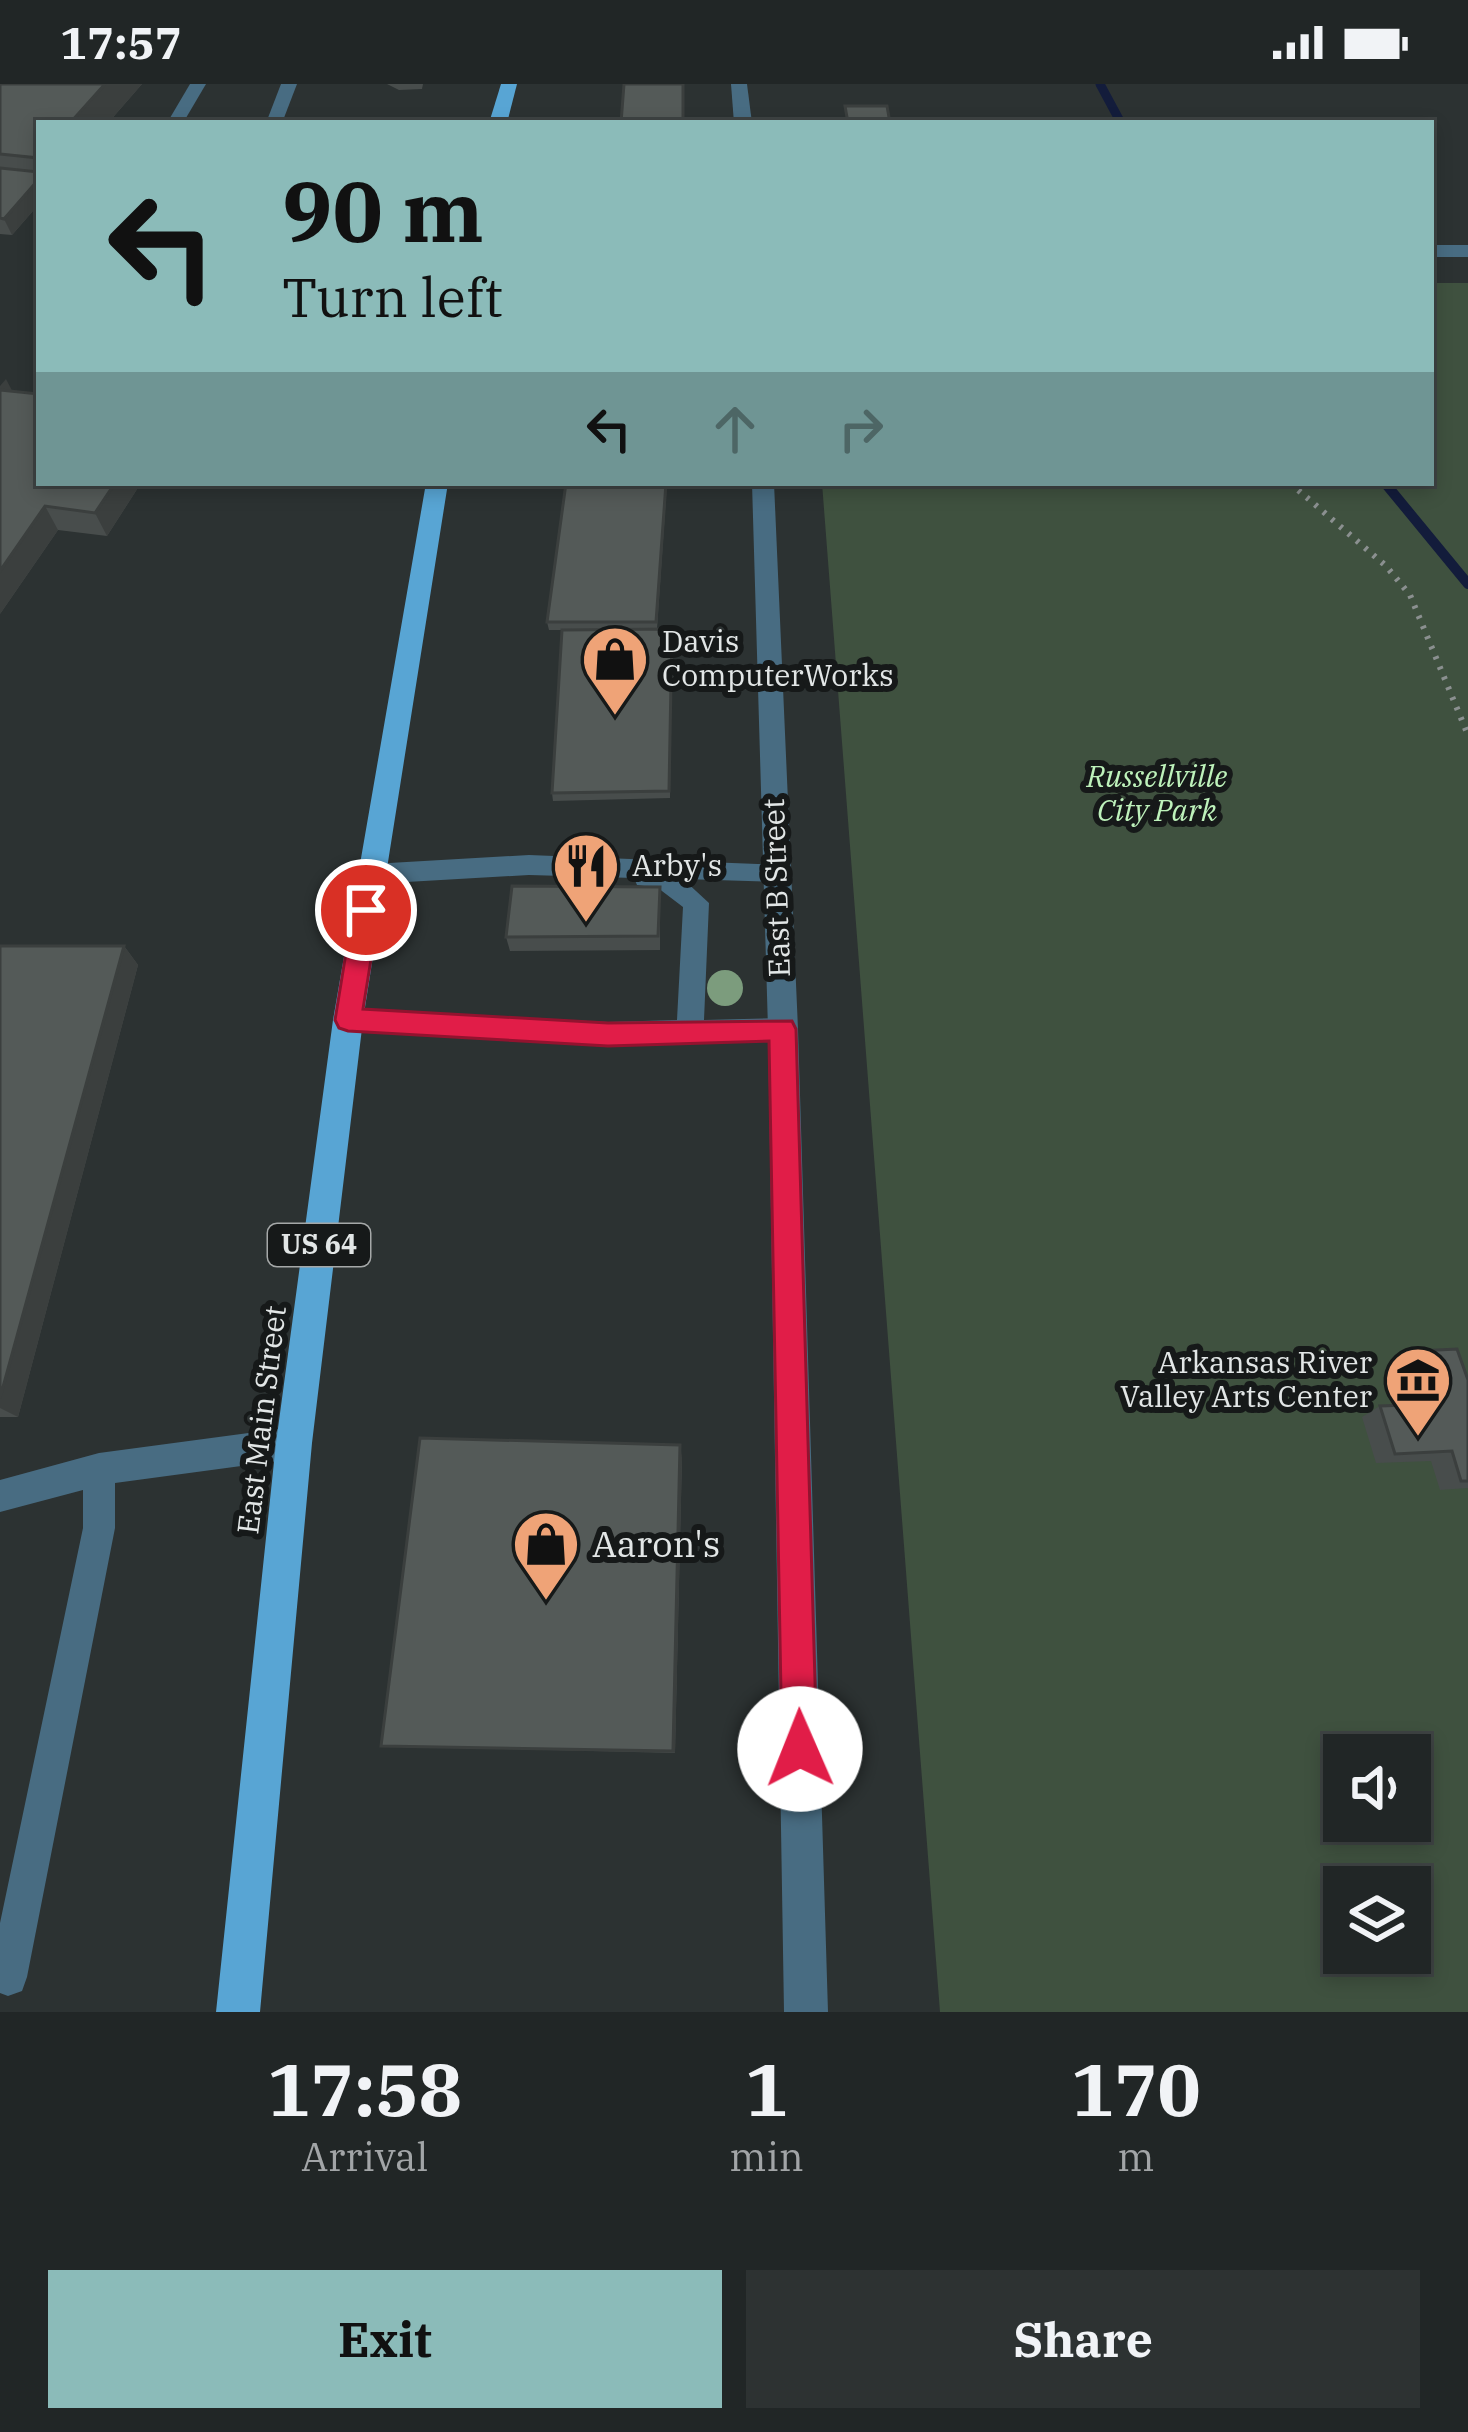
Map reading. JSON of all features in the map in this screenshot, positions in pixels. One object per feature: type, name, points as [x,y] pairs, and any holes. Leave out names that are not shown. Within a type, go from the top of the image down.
[{"type":"main road","points":[[499,120],[509,84]]},
{"type":"main road","name":"East Main Street","points":[[238,2012],[294,1443],[348,1020],[437,486]]},
{"type":"street","points":[[739,84],[743,120]]},
{"type":"street","points":[[1434,251],[1468,251]]},
{"type":"street","name":"East B Street","points":[[763,486],[782,1029],[806,2012]]},
{"type":"lane","points":[[177,120],[198,84]]},
{"type":"lane","points":[[275,120],[289,84]]},
{"type":"lane","points":[[513,866],[536,876],[663,878],[696,903],[690,1032]]},
{"type":"lane","points":[[372,874],[513,866],[777,872]]},
{"type":"lane","points":[[348,1020],[608,1034],[782,1029]]},
{"type":"lane","points":[[0,1496],[99,1469],[294,1443]]},
{"type":"lane","points":[[8,1978],[99,1528],[99,1469]]},
{"type":"path","points":[[1294,486],[1387,566],[1410,595],[1468,735]]},
{"type":"green space","name":"Russellville City Park","points":[[1434,283],[1468,283],[1468,2012],[940,2012],[822,486],[1434,486]]},
{"type":"building","points":[[0,84],[105,84],[73,120],[36,120],[36,158],[0,154]]},
{"type":"building","points":[[624,84],[683,84],[683,120],[621,120]]},
{"type":"building","points":[[845,106],[887,106],[889,120],[847,120]]},
{"type":"building","points":[[0,168],[36,172],[36,182],[0,218]]},
{"type":"building","points":[[0,390],[36,394],[36,486],[113,486],[95,513],[45,506],[0,571]]},
{"type":"building","points":[[566,486],[666,486],[656,622],[547,622]]},
{"type":"building","name":"Davis ComputerWorks","points":[[672,629],[669,791],[552,793],[562,630]]},
{"type":"building","name":"Arby's","points":[[512,886],[660,887],[658,936],[506,937]]},
{"type":"building","points":[[0,946],[124,946],[0,1398]]},
{"type":"building","points":[[1457,1349],[1468,1380],[1468,1481],[1461,1481],[1452,1451],[1395,1454],[1380,1406],[1435,1404],[1418,1351]]},
{"type":"building","name":"Aaron's","points":[[420,1438],[680,1445],[673,1751],[381,1746]]},
{"type":"waterway","points":[[1100,84],[1119,120]]},
{"type":"waterway","points":[[1387,486],[1468,584]]},
{"type":"place","name":"Davis ComputerWorks","points":[[615,718]]},
{"type":"place","name":"Arby's","points":[[586,925]]},
{"type":"place","name":"Arkansas River Valley Arts Center","points":[[1418,1439]]},
{"type":"place","name":"Aaron's","points":[[546,1603]]},
{"type":"route","points":[[366,910],[348,1020],[608,1034],[782,1029],[800,1749]]}]
